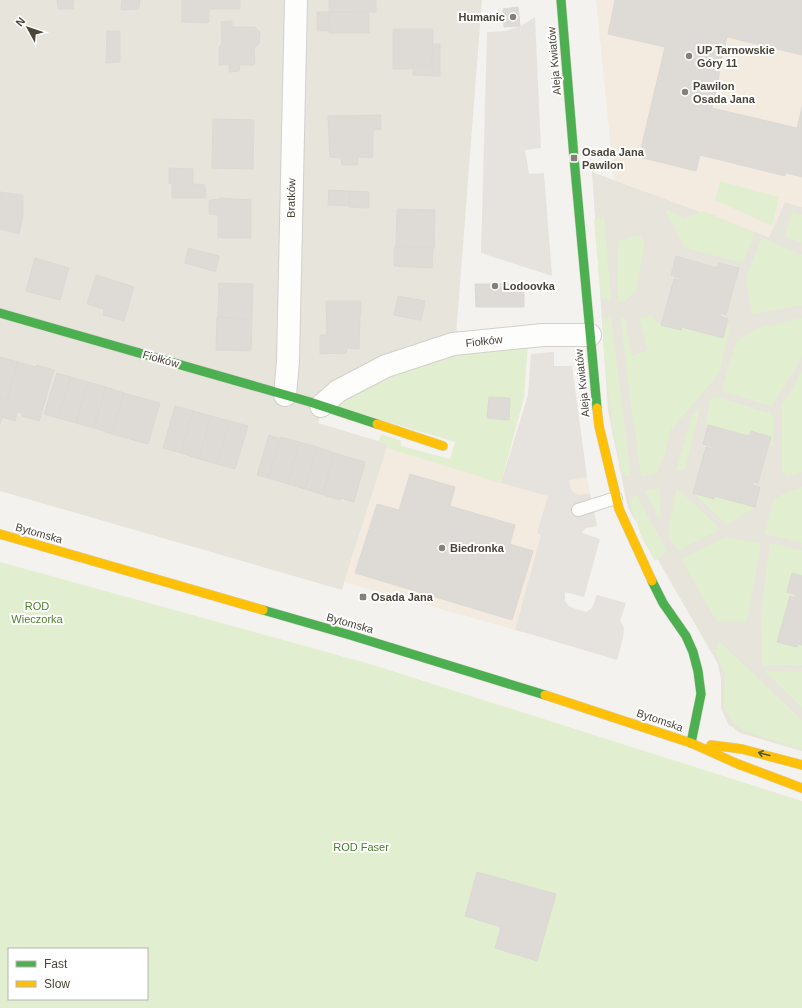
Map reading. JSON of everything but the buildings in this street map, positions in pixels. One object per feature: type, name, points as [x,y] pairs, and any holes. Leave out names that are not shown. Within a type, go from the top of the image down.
[{"type":"street","name":"Bratków","points":[[285,395],[288,361],[296,0]]},
{"type":"street","name":"Aleja Kwiatów","points":[[561,0],[599,426],[619,509],[647,572],[663,602],[686,636],[698,671],[701,694],[691,743]]},
{"type":"street","name":"Fiołków","points":[[0,313],[285,395],[442,446]]},
{"type":"street","name":"Fiołków","points":[[321,406],[338,391],[386,366],[453,344],[543,335],[590,335]]},
{"type":"street","name":"Bytomska","points":[[0,534],[350,635],[559,699],[691,743],[738,764],[802,788]]},
{"type":"street","name":"Bytomska","points":[[691,743],[742,748],[802,764]]},
{"type":"lane","points":[[578,510],[616,498]]},
{"type":"shaded area","points":[[0,0],[482,0],[456,336],[328,389],[318,423],[388,444],[342,590],[0,491]]},
{"type":"shaded area","points":[[596,0],[802,0],[802,207],[785,202],[769,237],[614,180]]},
{"type":"shaded area","points":[[535,17],[541,148],[525,150],[529,174],[544,173],[552,276],[481,253],[487,32],[505,31],[521,26]]},
{"type":"shaded area","points":[[592,172],[769,237],[785,202],[802,207],[802,751],[740,733],[728,724],[721,708],[721,679],[718,664],[628,508],[608,411]]},
{"type":"shaded area","points":[[554,352],[554,366],[572,366],[587,477],[597,526],[586,528],[582,533],[600,539],[584,597],[565,592],[565,601],[570,607],[586,612],[592,608],[597,595],[626,603],[620,621],[624,628],[617,660],[344,582],[387,448],[501,482],[528,395],[531,354]]},
{"type":"shaded area","points":[[554,352],[554,366],[572,366],[587,477],[569,480],[570,487],[573,492],[579,495],[590,493],[597,526],[586,528],[582,533],[600,539],[584,597],[565,592],[565,601],[570,607],[586,612],[592,608],[597,595],[626,603],[620,621],[624,628],[617,660],[515,630],[541,535],[537,533],[548,496],[501,483],[528,395],[531,354]]},
{"type":"green space","points":[[720,181],[779,197],[772,226],[715,200]]},
{"type":"green space","points":[[665,208],[684,219],[704,211],[755,233],[743,263],[685,248]]},
{"type":"green space","points":[[792,212],[802,215],[802,243],[785,236]]},
{"type":"green space","points":[[604,216],[611,300],[601,298],[594,220]]},
{"type":"green space","points":[[638,235],[645,241],[636,292],[624,302],[618,301],[618,241]]},
{"type":"green space","points":[[762,238],[802,255],[802,305],[752,314],[746,277]]},
{"type":"green space","points":[[651,315],[661,325],[681,330],[682,327],[722,338],[727,324],[730,326],[719,374],[671,430],[663,461],[657,473],[641,476],[628,383],[621,318],[625,318],[632,356],[648,350],[639,318]]},
{"type":"green space","points":[[611,317],[631,476],[627,477],[622,473],[613,430],[604,356],[603,318]]},
{"type":"green space","points":[[802,318],[802,357],[772,406],[724,392],[722,388],[736,342],[757,328]]},
{"type":"green space","points":[[528,343],[524,398],[501,483],[387,448],[388,444],[379,441],[381,434],[401,441],[401,446],[450,459],[455,442],[338,407],[343,393],[457,350]]},
{"type":"green space","points":[[802,371],[802,472],[788,477],[782,472],[782,405]]},
{"type":"green space","points":[[714,396],[769,413],[773,417],[774,446],[769,445],[771,437],[751,431],[749,436],[705,425],[710,401]]},
{"type":"green space","points":[[701,405],[685,470],[676,471],[691,417]]},
{"type":"green space","points":[[676,487],[721,529],[678,551],[668,535]]},
{"type":"green space","points":[[802,487],[802,543],[765,534],[773,500],[781,495]]},
{"type":"green space","points":[[660,488],[661,521],[644,491]]},
{"type":"green space","points":[[693,493],[713,499],[714,496],[755,507],[727,525]]},
{"type":"green space","points":[[636,494],[666,549],[664,555],[655,561],[642,538],[629,501]]},
{"type":"green space","points":[[726,537],[761,543],[747,621],[717,622],[681,559]]},
{"type":"green space","points":[[770,543],[802,550],[802,576],[792,574],[787,592],[796,595],[796,597],[790,596],[778,642],[797,647],[798,644],[802,645],[802,665],[762,666],[761,612]]},
{"type":"green space","name":"ROD Faser","points":[[0,562],[370,664],[802,801],[802,1008],[0,1008]]},
{"type":"green space","points":[[720,642],[802,720],[802,749],[750,733],[736,726],[723,707],[725,674],[714,650]]},
{"type":"green space","points":[[764,671],[802,672],[802,708]]},
{"type":"traffic: fast","points":[[561,0],[597,408]]},
{"type":"traffic: fast","points":[[0,313],[310,402],[377,424]]},
{"type":"traffic: fast","points":[[652,581],[663,603],[686,636],[693,652],[698,671],[701,694],[691,743]]},
{"type":"traffic: fast","points":[[263,610],[545,695]]},
{"type":"traffic: slow","points":[[597,408],[599,426],[619,509],[652,581]]},
{"type":"traffic: slow","points":[[377,424],[443,446]]},
{"type":"traffic: slow","points":[[0,534],[263,610]]},
{"type":"traffic: slow","points":[[545,695],[691,743],[738,764],[802,788]]},
{"type":"traffic: slow","points":[[711,745],[742,749],[802,765]]},
{"type":"place","name":"Humanic","points":[[513,17]]},
{"type":"place","name":"UP Tarnowskie Góry 11","points":[[689,56]]},
{"type":"place","name":"Pawilon Osada Jana","points":[[685,92]]},
{"type":"place","name":"Osada Jana Pawilon","points":[[574,158]]},
{"type":"place","name":"Lodoovka","points":[[495,286]]},
{"type":"place","name":"Biedronka","points":[[442,548]]},
{"type":"place","name":"Osada Jana","points":[[363,597]]},
{"type":"park label","name":"ROD Wieczorka","points":[[37,612]]}]
